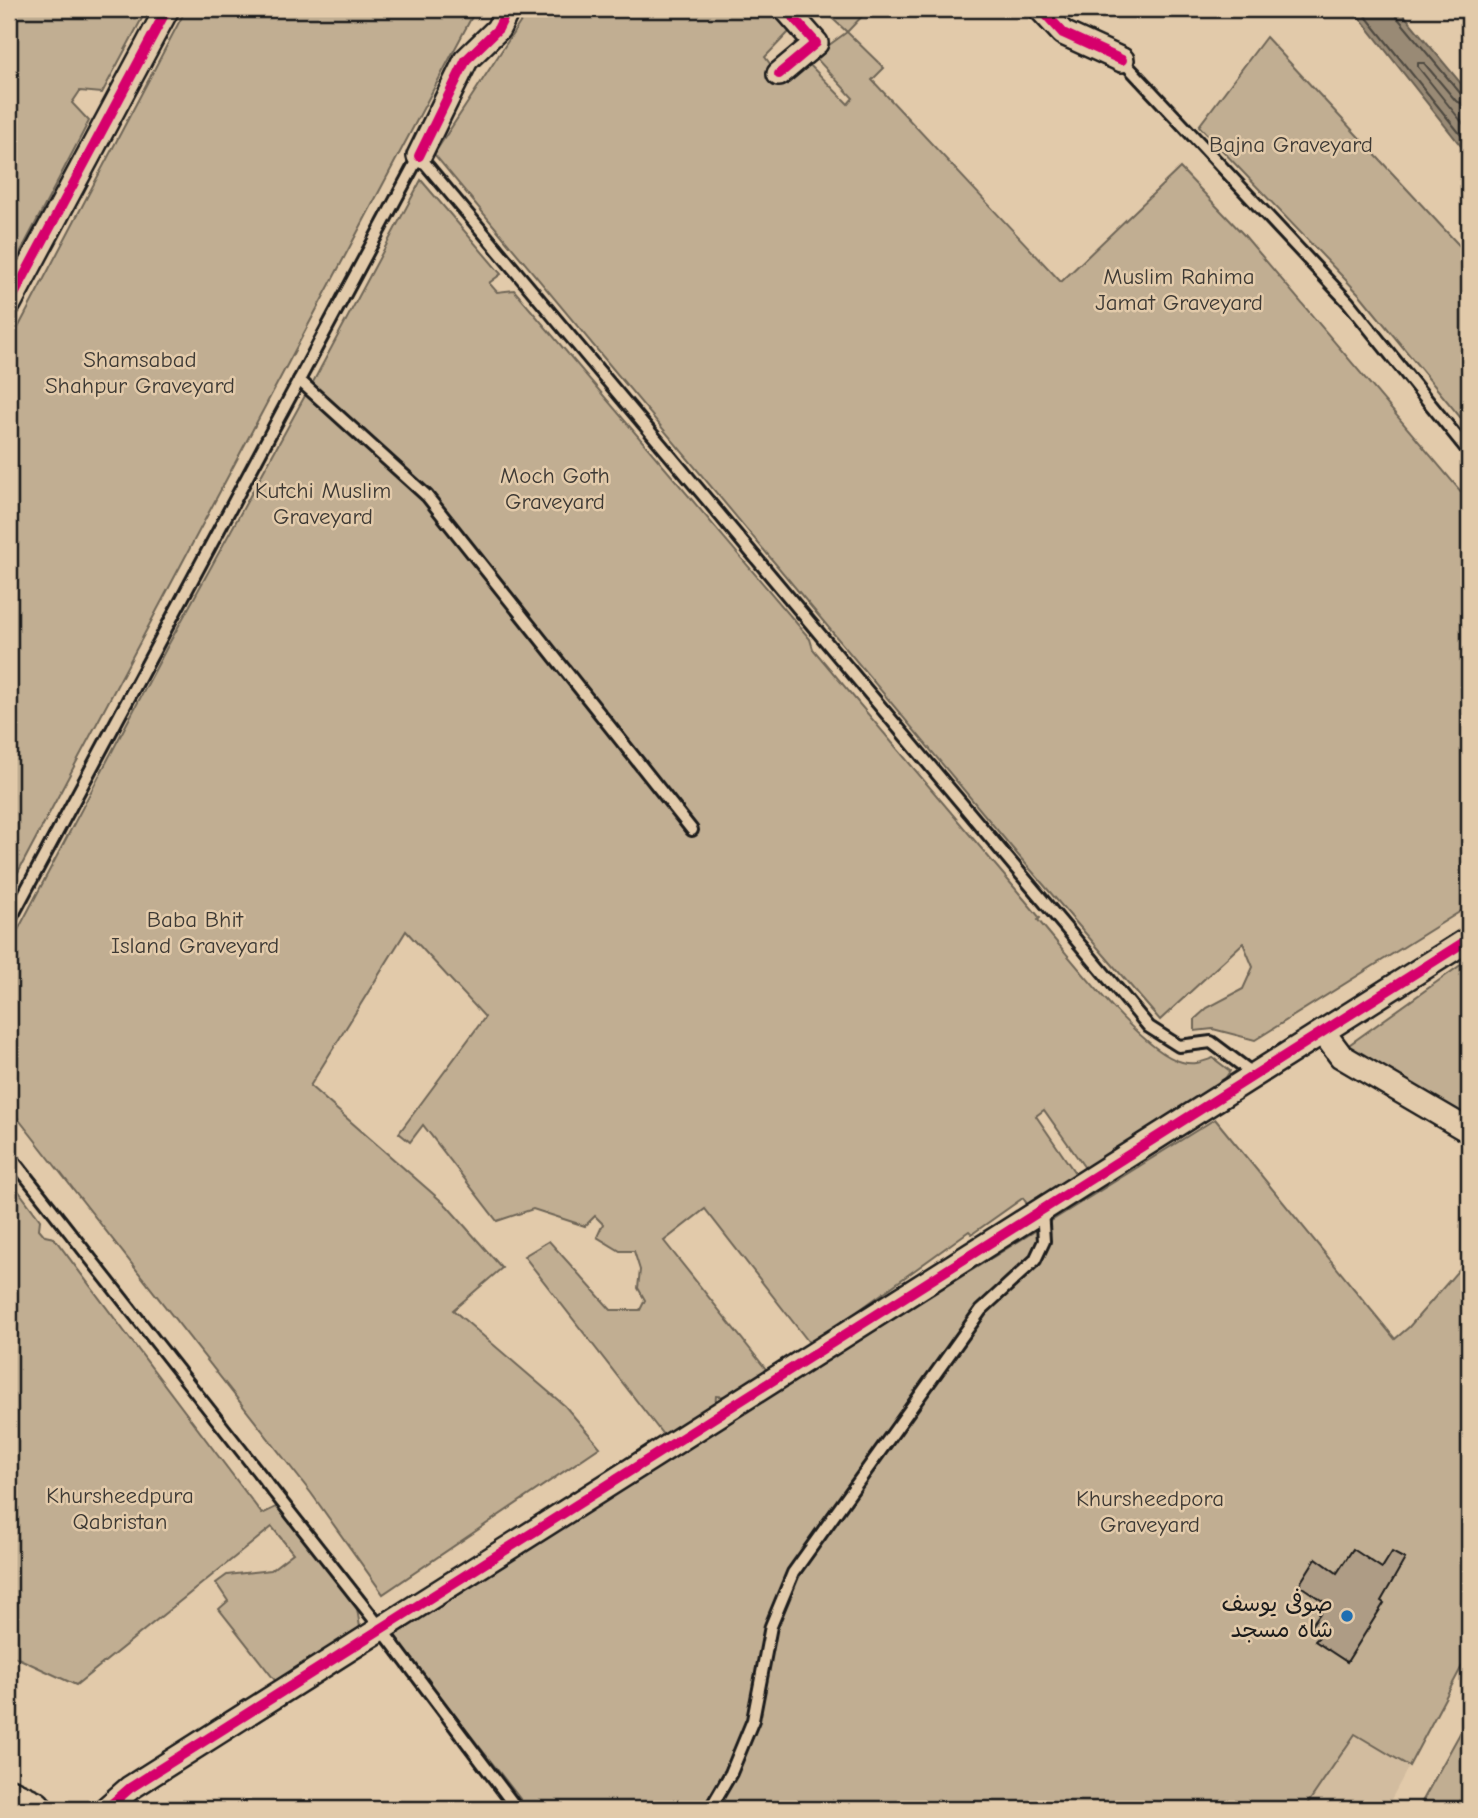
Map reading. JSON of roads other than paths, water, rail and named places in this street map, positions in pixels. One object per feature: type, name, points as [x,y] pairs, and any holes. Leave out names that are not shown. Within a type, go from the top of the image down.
[{"type":"highway","points":[[9,1798],[33,1809]]},
{"type":"street","points":[[9,304],[167,9]]},
{"type":"street","points":[[419,156],[466,60],[498,29],[508,9]]},
{"type":"street","points":[[779,74],[816,43],[786,9]]},
{"type":"street","points":[[1041,9],[1063,33],[1122,60]]},
{"type":"street","points":[[106,1809],[131,1788],[380,1627],[1469,939]]},
{"type":"street","points":[[1323,1032],[1341,1056],[1469,1131]]},
{"type":"lane","points":[[1122,60],[1348,302],[1469,452]]},
{"type":"lane","points":[[9,922],[419,156],[1149,1027],[1179,1046],[1212,1042],[1255,1075]]},
{"type":"lane","points":[[299,380],[426,496],[692,830]]},
{"type":"lane","points":[[9,1156],[380,1627],[517,1809]]},
{"type":"lane","points":[[710,1809],[731,1773],[753,1720],[771,1626],[793,1573],[981,1310],[1035,1260],[1044,1241],[1042,1209]]},
{"type":"water","points":[[1353,9],[1399,9],[1469,93],[1469,156]]},
{"type":"place","name":"صوفی یوسف شاہ مسجد","points":[[1347,1616]]},
{"type":"park label","name":"Bajna Graveyard","points":[[1291,144]]},
{"type":"park label","name":"Muslim Rahima Jamat Graveyard","points":[[1179,289]]},
{"type":"park label","name":"Shamsabad Shahpur Graveyard","points":[[140,372]]},
{"type":"park label","name":"Moch Goth Graveyard","points":[[555,488]]},
{"type":"park label","name":"Kutchi Muslim Graveyard","points":[[323,503]]},
{"type":"park label","name":"Baba Bhit Island Graveyard","points":[[195,932]]},
{"type":"park label","name":"Khursheedpura Qabristan","points":[[120,1508]]},
{"type":"park label","name":"Khursheedpora Graveyard","points":[[1150,1511]]}]
